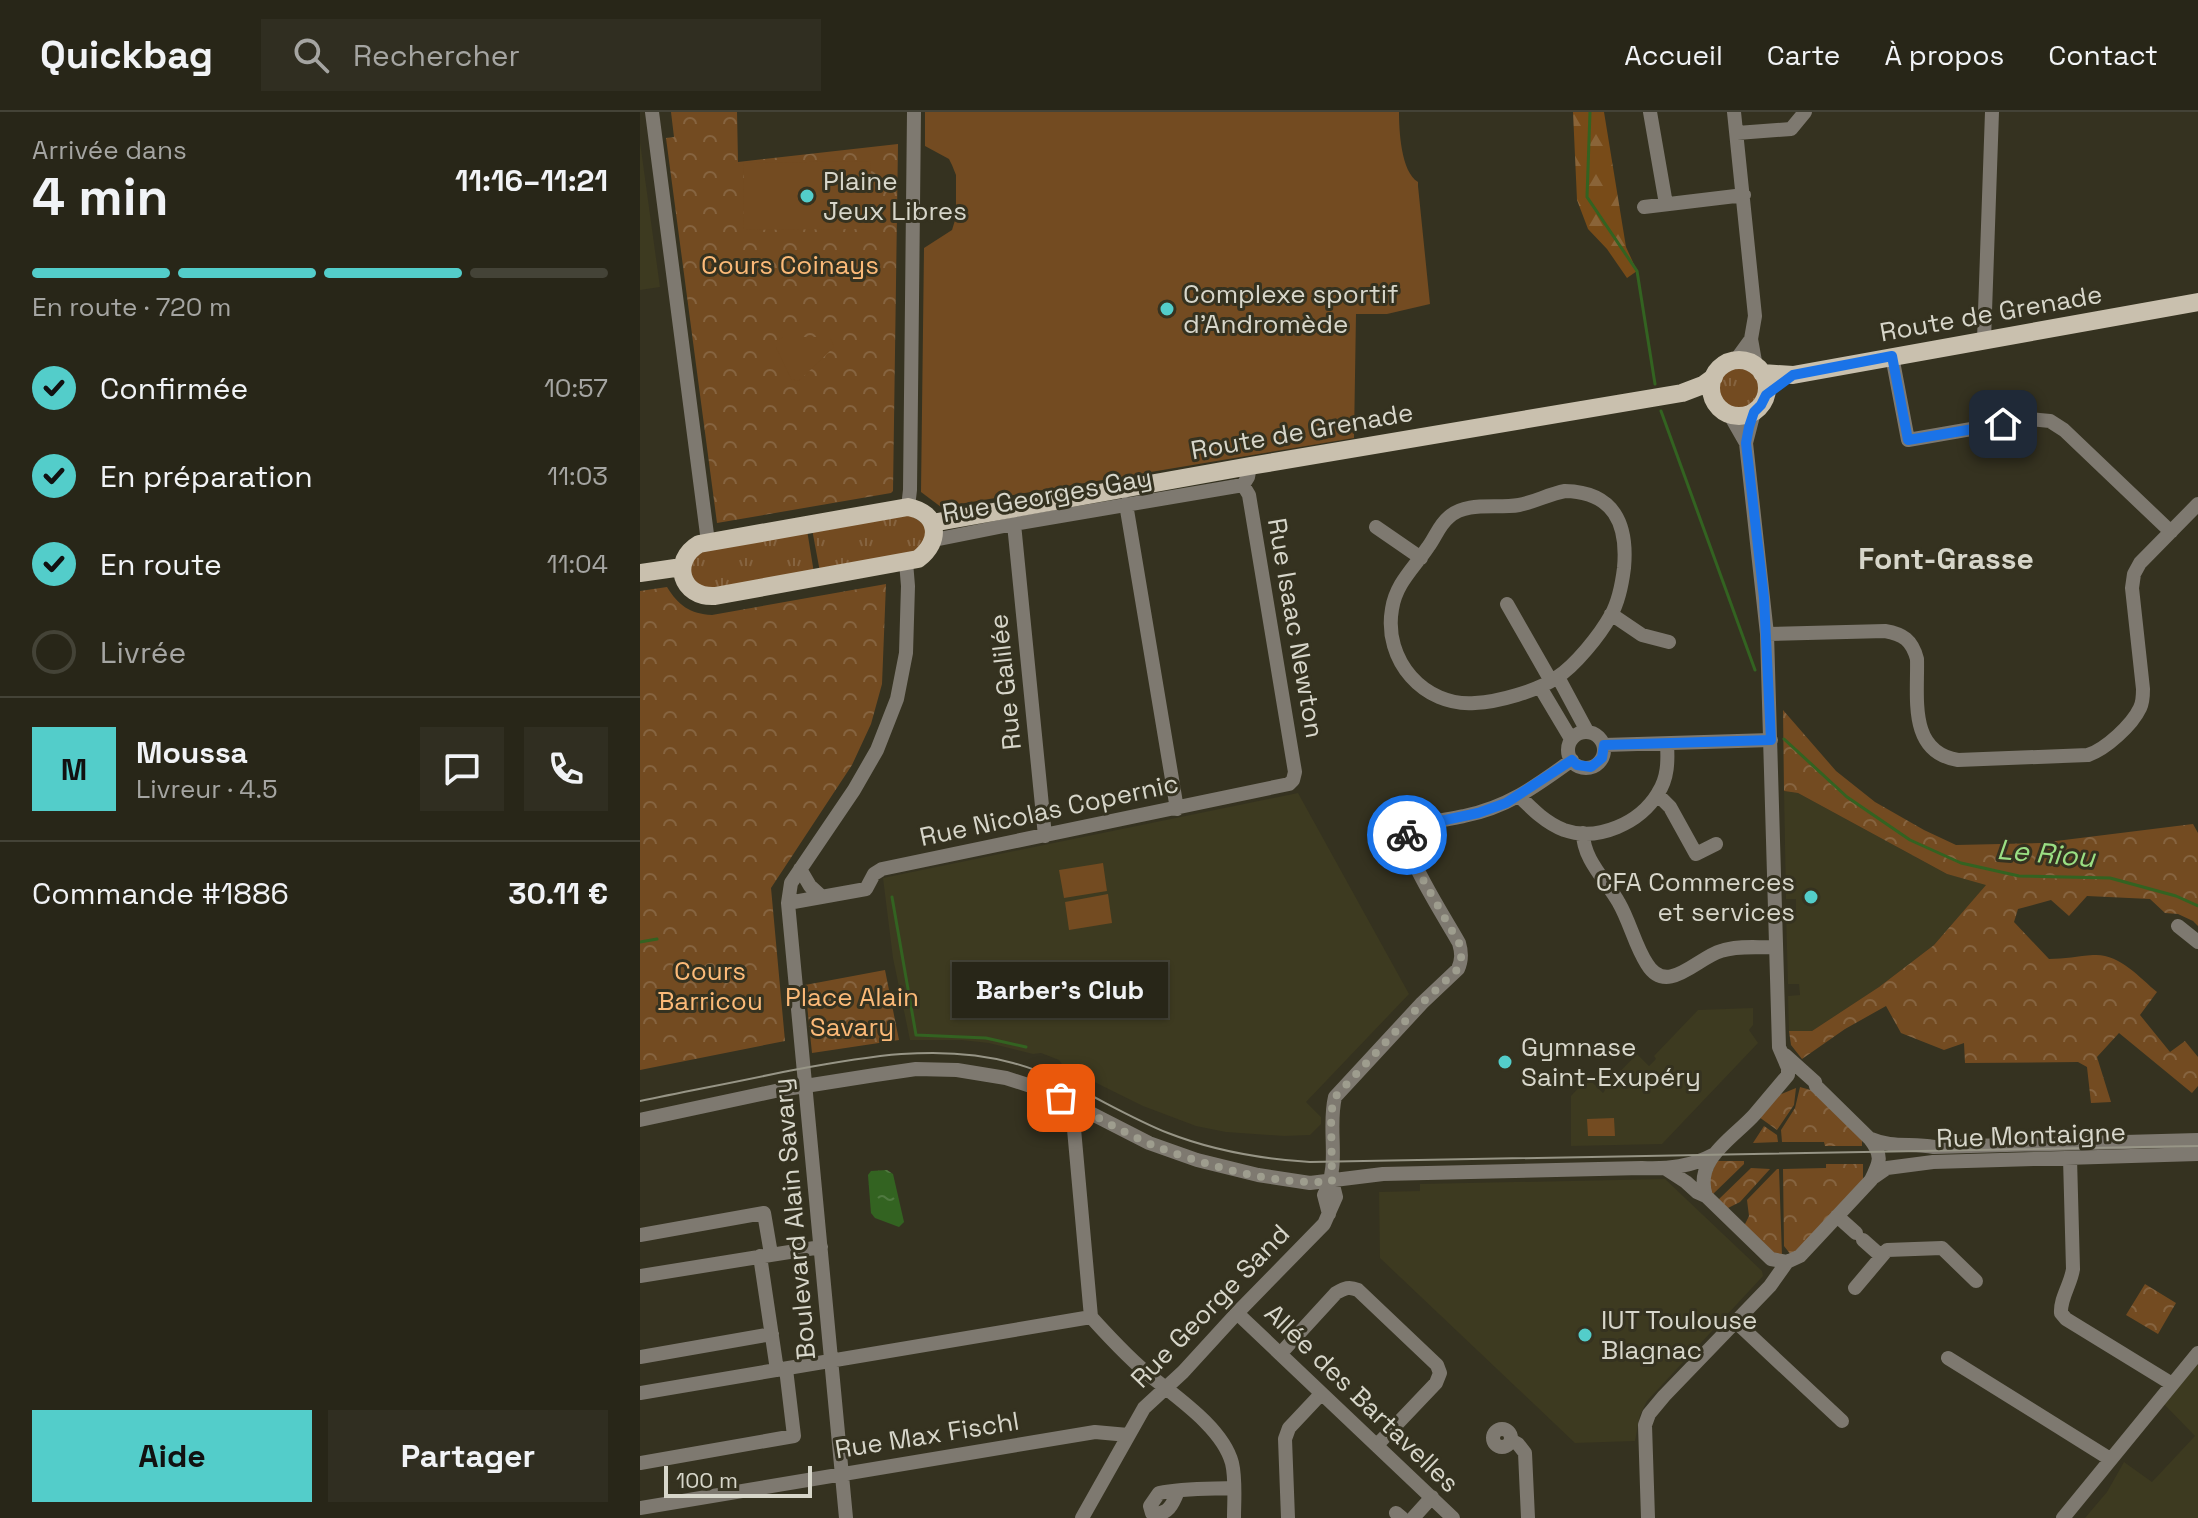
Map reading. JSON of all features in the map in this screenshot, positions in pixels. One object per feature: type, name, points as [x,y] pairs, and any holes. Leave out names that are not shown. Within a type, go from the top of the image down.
[{"type":"main road","name":"Route de Grenade","points":[[1793,375],[2198,302]]},
{"type":"main road","points":[[1682,393],[1703,385],[1724,365],[1747,361],[1759,370],[1766,384],[1766,395],[1754,412],[1742,416],[1730,415],[1714,401],[1711,389],[1714,377]]},
{"type":"main road","points":[[1759,370],[1793,375]]},
{"type":"main road","points":[[1766,395],[1793,375]]},
{"type":"main road","points":[[1682,393],[1714,401]]},
{"type":"main road","name":"Route de Grenade","points":[[933,532],[1250,466],[1682,393]]},
{"type":"main road","points":[[908,507],[922,511],[933,532],[926,554],[918,559],[706,596],[686,585],[683,561],[699,544],[908,507]]},
{"type":"main road","points":[[640,573],[682,567]]},
{"type":"street","points":[[652,112],[708,542]]},
{"type":"street","points":[[908,507],[914,112]]},
{"type":"street","points":[[1650,112],[1666,204]]},
{"type":"street","points":[[1734,112],[1755,316],[1751,339],[1759,370]]},
{"type":"street","points":[[1737,133],[1791,129],[1805,112]]},
{"type":"street","points":[[1984,340],[1992,112]]},
{"type":"street","points":[[1644,207],[1744,195]]},
{"type":"street","points":[[1735,361],[1751,339]]},
{"type":"street","points":[[1892,356],[1908,440],[2029,419],[2050,421],[2064,430],[2171,532]]},
{"type":"street","points":[[1706,1196],[1704,1177],[1715,1154],[1788,1075],[1778,1040],[1767,634],[1746,443],[1754,412]]},
{"type":"street","points":[[1730,415],[1746,443]]},
{"type":"street","points":[[1243,485],[1250,466]]},
{"type":"street","name":"Rue Georges Gay","points":[[933,532],[1014,524],[1243,485]]},
{"type":"street","name":"Rue Isaac Newton","points":[[1243,485],[1249,495],[1287,716],[1295,772],[1293,780]]},
{"type":"street","points":[[1565,491],[1578,491],[1603,500],[1614,511],[1625,538],[1619,596],[1611,614],[1583,652],[1550,681],[1476,703],[1439,698],[1425,690],[1413,680],[1395,650],[1391,611],[1401,583],[1421,558],[1442,524],[1458,512],[1516,505],[1565,491]]},
{"type":"street","points":[[1126,504],[1177,809]]},
{"type":"street","points":[[1767,634],[1899,633],[1907,639],[1917,659],[1922,734],[1933,750],[1949,758],[2088,755],[2105,747],[2141,706],[2143,689],[2132,588],[2134,574],[2140,563],[2198,504]]},
{"type":"street","name":"Rue Galilée","points":[[1014,524],[1045,836]]},
{"type":"street","points":[[1376,527],[1421,558]]},
{"type":"street","name":"Boulevard Alain Savary","points":[[846,1518],[788,903],[791,883],[854,790],[877,750],[897,699],[906,653],[906,562]]},
{"type":"street","points":[[1507,604],[1550,681],[1587,731]]},
{"type":"street","points":[[1611,614],[1642,635],[1669,642]]},
{"type":"street","points":[[1550,681],[1571,739],[1572,760],[1577,765],[1591,767],[1602,758],[1604,745],[1594,733],[1581,732],[1571,739]]},
{"type":"street","points":[[1604,745],[1771,740]]},
{"type":"street","points":[[1572,760],[1519,796],[1552,825],[1573,833],[1611,830],[1634,818],[1658,795],[1666,773],[1667,744]]},
{"type":"street","name":"Rue Nicolas Copernic","points":[[788,903],[866,889],[874,874],[882,869],[1177,809],[1283,786],[1293,780]]},
{"type":"street","points":[[1658,795],[1670,807],[1696,854],[1716,844]]},
{"type":"street","name":"Rue George Sand","points":[[1082,1518],[1144,1408],[1183,1372],[1324,1224],[1337,1195],[1332,1181],[1331,1113],[1335,1097],[1458,969],[1462,952],[1459,943],[1409,855],[1407,833],[1417,826],[1493,809],[1519,796]]},
{"type":"street","points":[[1583,833],[1584,847],[1589,857],[1621,905],[1642,956],[1652,971],[1673,977],[1720,951],[1776,947]]},
{"type":"street","points":[[800,869],[810,886],[822,897]]},
{"type":"street","points":[[2178,926],[2198,942]]},
{"type":"street","points":[[1648,1518],[1644,1438],[1649,1414],[1770,1286],[1787,1262],[1800,1256],[1871,1180],[1878,1167],[1877,1148],[1870,1139],[1815,1082],[1784,1057]]},
{"type":"street","points":[[640,1120],[805,1086],[916,1069],[957,1070],[1006,1078],[1061,1098],[1149,1143],[1197,1160],[1310,1183],[1383,1174],[1666,1169],[1694,1163],[1715,1154]]},
{"type":"street","points":[[1774,1091],[1790,1084],[1816,1086]]},
{"type":"street","points":[[1083,1109],[1074,1129],[1091,1317],[1217,1435],[1234,1472],[1234,1518]]},
{"type":"street","name":"Rue Montaigne","points":[[1870,1139],[1888,1145],[1934,1147],[2198,1140]]},
{"type":"street","name":"Rue Montaigne","points":[[1871,1180],[1887,1168],[1954,1161],[2198,1154]]},
{"type":"street","points":[[2070,1158],[2073,1269],[2061,1313],[2172,1384]]},
{"type":"street","points":[[1666,1169],[1706,1196],[1771,1259],[1775,1277]]},
{"type":"street","points":[[640,1235],[764,1213],[772,1334],[794,1436],[640,1463]]},
{"type":"street","points":[[1837,1216],[1881,1256]]},
{"type":"street","points":[[640,1276],[821,1247]]},
{"type":"street","points":[[1855,1288],[1887,1250],[1942,1248],[1976,1281]]},
{"type":"street","points":[[1771,1259],[1787,1262]]},
{"type":"street","points":[[1281,1353],[1336,1293],[1351,1287],[1358,1290],[1437,1365],[1440,1373],[1436,1383],[1377,1445]]},
{"type":"street","name":"Allée des Bartavelles","points":[[1237,1313],[1453,1518]]},
{"type":"street","points":[[640,1393],[1091,1317]]},
{"type":"street","points":[[1736,1322],[1842,1421]]},
{"type":"street","points":[[640,1357],[772,1334]]},
{"type":"street","points":[[2063,1518],[2198,1353]]},
{"type":"street","points":[[1948,1358],[2110,1459]]},
{"type":"street","points":[[1288,1518],[1285,1439],[1289,1428],[1321,1394]]},
{"type":"street","name":"Rue Max Fischl","points":[[644,1511],[1095,1432],[1128,1435]]},
{"type":"street","points":[[1511,1440],[1525,1453],[1528,1518]]},
{"type":"street","points":[[1178,1491],[1234,1488]]},
{"type":"street","points":[[1413,1518],[1432,1497]]},
{"type":"shaded area","points":[[640,142],[660,287],[640,290]]},
{"type":"shaded area","points":[[1784,791],[1798,793],[1947,874],[1987,884],[1934,945],[1879,987],[1812,1031],[1789,1031],[1788,996],[1800,995],[1799,984],[1788,984],[1786,913],[1796,912],[1796,899],[1786,899]]},
{"type":"shaded area","points":[[1298,793],[1409,994],[1306,1102],[1321,1117],[1321,1124],[1310,1135],[1226,1132],[1196,1126],[1143,1106],[1041,1053],[961,1040],[910,1040],[893,958],[883,878]]},
{"type":"shaded area","points":[[1753,1008],[1753,1025],[1749,1030],[1758,1043],[1662,1144],[1571,1146],[1571,1096],[1588,1078],[1603,1093],[1604,1088],[1637,1054],[1649,1066],[1656,1059],[1654,1056],[1698,1010]]},
{"type":"shaded area","name":"IUT Toulouse Blagnac","points":[[1665,1179],[1762,1271],[1763,1276],[1647,1401],[1640,1415],[1635,1441],[1575,1443],[1380,1258],[1379,1192],[1420,1191],[1420,1184]]},
{"type":"shaded area","points":[[2198,1353],[2198,1518],[2085,1518],[2107,1492],[2124,1462],[2152,1482],[2195,1436],[2160,1400]]},
{"type":"green space","name":"Cours Coinays","points":[[671,112],[737,112],[738,162],[898,144],[891,493],[717,523],[666,138],[674,137]]},
{"type":"green space","name":"Complexe sportif d'Andromède","points":[[925,112],[1399,112],[1405,160],[1412,177],[1418,182],[1430,304],[1387,314],[1356,314],[1354,438],[941,507],[921,492],[924,248],[952,230],[956,217],[956,175],[949,159],[925,146]]},
{"type":"green space","points":[[1573,112],[1604,112],[1626,247],[1637,271],[1627,278],[1607,249],[1588,229],[1577,200]]},
{"type":"green space","name":"Plaine Jeux Libres","points":[[871,161],[870,229],[743,230],[744,163]]},
{"type":"green space","points":[[783,337],[830,337],[834,347],[798,381],[791,379],[776,347],[776,341]]},
{"type":"green space","points":[[1739,367],[1754,373],[1760,388],[1754,403],[1739,409],[1724,403],[1718,388],[1724,373]]},
{"type":"green space","points":[[906,512],[928,527],[924,549],[820,572],[812,529]]},
{"type":"green space","points":[[807,530],[814,573],[698,590],[687,563],[695,552]]},
{"type":"green space","name":"Cours Barricou","points":[[886,584],[882,684],[871,724],[852,765],[771,888],[785,1041],[640,1070],[640,591],[667,587],[685,607],[712,615]]},
{"type":"green space","points":[[1783,710],[1836,771],[1875,802],[1956,845],[2040,843],[2193,824],[2198,833],[2198,926],[2178,914],[2165,913],[2150,899],[2087,896],[2069,916],[2051,900],[2018,909],[2014,922],[2049,959],[2102,955],[2128,967],[2157,992],[2140,1015],[2170,1052],[2185,1041],[2198,1057],[2198,1086],[2192,1093],[2119,1033],[2097,1057],[2111,1102],[2091,1103],[2087,1067],[2078,1062],[1965,1063],[1964,1043],[1944,1050],[1901,1033],[1886,1006],[1845,1029],[1802,1059],[1791,1045],[1789,1031],[1812,1031],[1879,987],[1934,945],[1986,885],[1947,874],[1798,793],[1784,791]]},
{"type":"green space","points":[[1103,863],[1107,891],[1064,898],[1059,870]]},
{"type":"green space","points":[[1108,894],[1112,923],[1069,930],[1065,902]]},
{"type":"green space","name":"Place Alain Savary","points":[[885,970],[899,1040],[812,1053],[805,985]]},
{"type":"green space","points":[[1800,1087],[1814,1091],[1862,1137],[1862,1146],[1782,1142],[1781,1130],[1795,1108]]},
{"type":"green space","points":[[1796,1088],[1794,1105],[1777,1130],[1759,1117],[1779,1095]]},
{"type":"green space","points":[[1614,1118],[1615,1136],[1588,1136],[1587,1119]]},
{"type":"green space","points":[[1764,1126],[1777,1135],[1778,1142],[1753,1143]]},
{"type":"green space","points":[[1717,1161],[1744,1161],[1744,1164],[1711,1196],[1708,1181]]},
{"type":"green space","points":[[1826,1164],[1863,1164],[1863,1182],[1791,1255],[1784,1246],[1783,1169],[1826,1168]]},
{"type":"green space","points":[[1751,1168],[1770,1169],[1740,1202],[1726,1209],[1717,1201]]},
{"type":"green space","points":[[1777,1169],[1782,1256],[1775,1255],[1744,1226],[1749,1216],[1747,1200]]},
{"type":"green space","points":[[2145,1284],[2176,1303],[2158,1334],[2126,1315]]},
{"type":"water","points":[[887,1170],[893,1174],[904,1222],[899,1227],[875,1218],[871,1213],[868,1175],[871,1171]]},
{"type":"waterway","name":"Le Riou","points":[[1590,112],[1587,197],[1637,271],[1655,384]]},
{"type":"waterway","name":"Le Riou","points":[[1661,411],[1755,670]]},
{"type":"waterway","name":"Le Riou","points":[[1784,739],[1847,797],[1910,840],[1961,863],[2019,876],[2110,878],[2176,896],[2198,906]]},
{"type":"waterway","points":[[892,897],[916,1035],[986,1038],[1026,1047]]},
{"type":"waterway","points":[[640,942],[657,939]]},
{"type":"tram line","points":[[640,1101],[840,1062],[927,1053],[985,1057],[1013,1063],[1073,1086],[1148,1125],[1203,1145],[1256,1156],[1310,1162],[2198,1146]]},
{"type":"way so far","points":[[1061,1098],[1149,1143],[1197,1160],[1258,1175],[1310,1183],[1332,1181],[1331,1113],[1335,1097],[1458,969],[1461,962],[1459,943],[1409,855],[1407,835]]},
{"type":"place","name":"Plaine Jeux Libres","points":[[807,196]]},
{"type":"place","name":"Complexe sportif d'Andromède","points":[[1167,309]]},
{"type":"place","name":"CFA Commerces et services","points":[[1811,897]]},
{"type":"place","name":"Gymnase Saint-Exupéry","points":[[1505,1062]]},
{"type":"place","name":"Barber's Club","points":[[1061,1098]]},
{"type":"place","name":"IUT Toulouse Blagnac","points":[[1585,1335]]},
{"type":"district","name":"Font-Grasse","points":[[1946,559]]},
{"type":"route","points":[[1407,835],[1417,826],[1493,809],[1519,796],[1572,760],[1584,768],[1591,767],[1602,758],[1604,745],[1771,740],[1764,598],[1746,443],[1754,412],[1766,395],[1793,375],[1892,356],[1908,440],[2003,424]]}]
